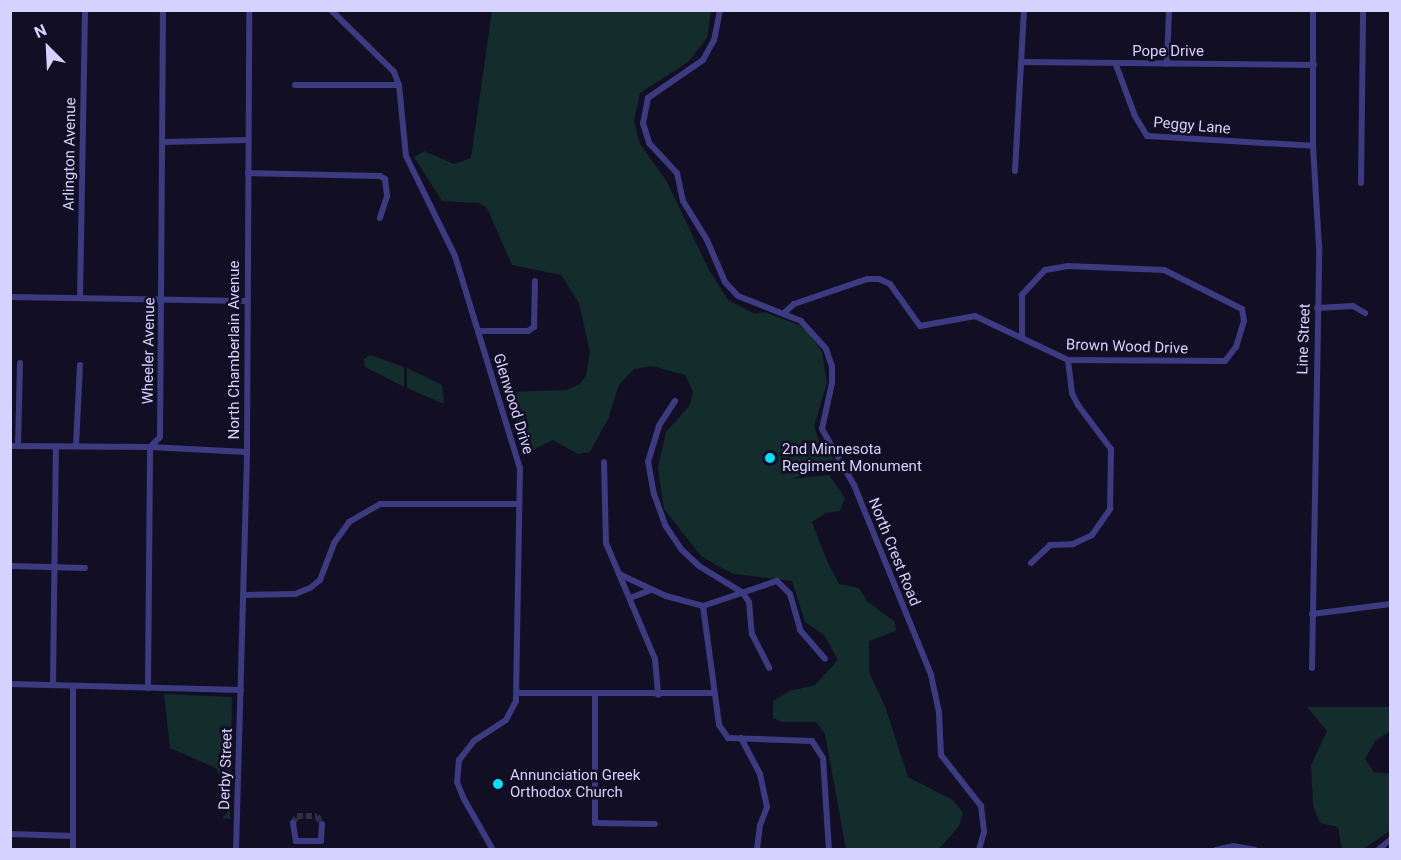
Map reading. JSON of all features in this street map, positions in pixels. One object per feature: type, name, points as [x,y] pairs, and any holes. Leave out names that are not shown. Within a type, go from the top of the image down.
[{"type":"street","name":"Arlington Avenue","points":[[80,297],[85,10]]},
{"type":"street","name":"Wheeler Avenue","points":[[148,688],[150,447],[160,437],[163,10]]},
{"type":"street","name":"North Chamberlain Avenue","points":[[241,690],[248,452],[245,301],[249,10]]},
{"type":"street","name":"Glenwood Drive","points":[[331,10],[394,72],[399,85],[406,156],[456,256],[520,468],[517,693],[506,720],[474,741],[459,760],[457,782],[464,799],[493,849]]},
{"type":"street","name":"North Crest Road","points":[[720,10],[714,40],[703,60],[654,90],[643,110],[643,123],[649,143],[677,173],[683,201],[707,240],[725,282],[738,296],[783,313],[811,328],[826,349],[832,366],[832,383],[822,429],[854,484],[931,675],[939,713],[941,754],[981,806],[984,832],[979,849]]},
{"type":"street","points":[[1015,171],[1023,62],[1024,10]]},
{"type":"street","points":[[1167,64],[1169,10]]},
{"type":"street","name":"Line Street","points":[[1312,668],[1319,248],[1313,146],[1313,10]]},
{"type":"street","points":[[1361,183],[1363,10]]},
{"type":"street","name":"Pope Drive","points":[[1023,62],[1116,65],[1314,65]]},
{"type":"street","name":"Peggy Lane","points":[[1116,65],[1135,116],[1148,136],[1313,146]]},
{"type":"street","points":[[295,85],[399,85]]},
{"type":"street","points":[[163,142],[248,140]]},
{"type":"street","points":[[248,173],[380,176],[385,179],[387,196],[380,218]]},
{"type":"street","name":"Brown Wood Drive","points":[[783,313],[794,304],[867,279],[879,279],[890,284],[911,319],[920,326],[975,316],[1068,360],[1225,361],[1236,347],[1244,321],[1242,309],[1164,270],[1097,265],[1045,270],[1022,295],[1022,337]]},
{"type":"street","points":[[478,331],[528,331],[534,327],[535,281]]},
{"type":"street","points":[[10,297],[245,301]]},
{"type":"street","points":[[1317,308],[1353,306],[1365,313]]},
{"type":"street","points":[[1031,563],[1050,544],[1073,544],[1092,535],[1110,509],[1111,449],[1075,399],[1068,360]]},
{"type":"street","points":[[20,363],[14,446],[150,447],[248,452]]},
{"type":"street","points":[[76,446],[80,365]]},
{"type":"street","points":[[675,401],[659,426],[648,461],[654,494],[665,525],[682,550],[699,566],[743,593],[749,602],[752,634],[769,668]]},
{"type":"street","points":[[53,685],[56,447]]},
{"type":"street","points":[[604,462],[606,543],[656,659],[658,695]]},
{"type":"street","points":[[245,595],[295,594],[310,588],[320,580],[334,543],[349,522],[380,504],[519,504]]},
{"type":"street","points":[[10,566],[85,568]]},
{"type":"street","points":[[619,574],[652,590],[704,606],[765,583],[777,581],[785,586],[800,630],[825,659]]},
{"type":"street","points":[[630,598],[652,590]]},
{"type":"street","points":[[1312,614],[1390,604]]},
{"type":"street","points":[[704,606],[719,725],[728,738],[812,741],[823,758],[829,849]]},
{"type":"street","points":[[10,684],[241,690]]},
{"type":"street","points":[[73,687],[73,849]]},
{"type":"street","name":"Derby Street","points":[[236,849],[241,690]]},
{"type":"street","points":[[517,693],[658,695],[714,693]]},
{"type":"street","points":[[596,694],[595,824],[655,824]]},
{"type":"street","points":[[741,738],[760,774],[767,807],[759,825],[757,849]]},
{"type":"street","points":[[293,823],[296,841],[321,841]]},
{"type":"street","points":[[321,849],[322,824]]},
{"type":"street","points":[[10,834],[73,836]]},
{"type":"street","points":[[1378,849],[1390,840]]},
{"type":"street","points":[[1216,849],[1233,846],[1255,849]]},
{"type":"green space","points":[[492,11],[711,11],[707,38],[688,62],[640,93],[634,121],[640,144],[666,180],[709,270],[728,300],[755,314],[765,312],[799,325],[810,333],[822,352],[827,383],[814,426],[820,445],[839,464],[791,479],[829,475],[845,498],[840,511],[825,513],[812,522],[827,561],[839,584],[859,588],[867,601],[895,622],[896,631],[869,641],[869,672],[885,706],[908,777],[953,800],[963,813],[959,826],[939,849],[846,849],[825,734],[816,722],[782,722],[773,718],[773,701],[790,691],[815,685],[838,660],[824,635],[805,622],[792,581],[734,574],[720,567],[701,556],[664,509],[658,468],[666,432],[690,405],[693,392],[685,375],[652,366],[634,369],[619,385],[608,419],[590,452],[578,454],[553,440],[529,452],[521,443],[508,392],[567,390],[580,384],[586,376],[590,352],[579,303],[561,275],[512,265],[487,208],[479,203],[442,201],[414,157],[424,151],[454,164],[471,158]]},
{"type":"green space","points":[[370,355],[404,367],[404,387],[365,367],[364,359]]},
{"type":"green space","points":[[407,368],[442,385],[444,404],[407,388]]},
{"type":"green space","points":[[164,694],[232,697],[230,819],[222,818],[227,813],[226,791],[216,768],[170,748]]},
{"type":"green space","points":[[1307,707],[1390,707],[1390,731],[1375,741],[1365,759],[1374,772],[1390,774],[1390,831],[1363,849],[1342,849],[1338,827],[1320,823],[1313,805],[1311,765],[1327,731]]},
{"type":"tunnel","points":[[293,823],[297,816],[317,816],[322,824]]},
{"type":"place","name":"2nd Minnesota Regiment Monument","points":[[770,458]]},
{"type":"place","name":"Annunciation Greek Orthodox Church","points":[[498,784]]}]
